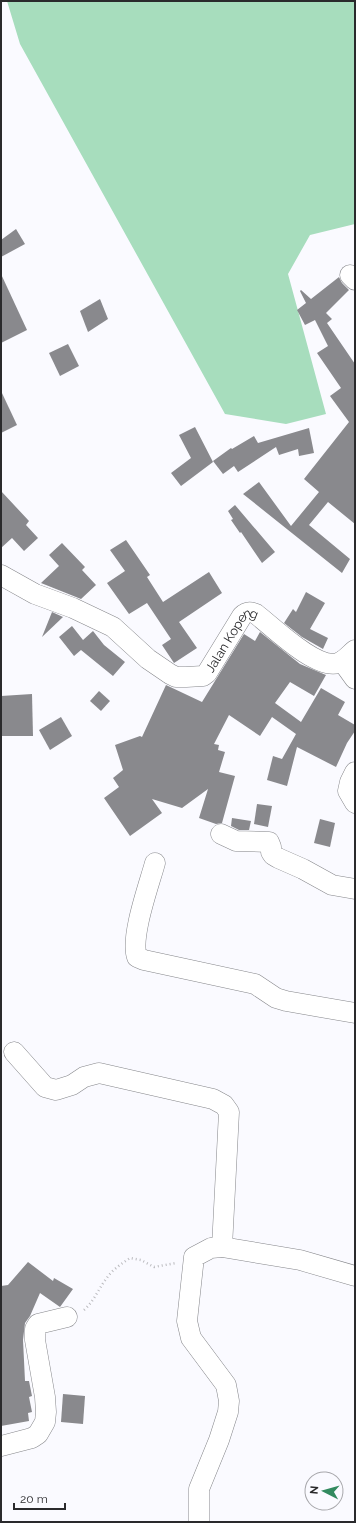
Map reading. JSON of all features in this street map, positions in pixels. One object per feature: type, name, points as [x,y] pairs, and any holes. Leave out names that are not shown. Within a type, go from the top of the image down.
[{"type":"street","name":"Jalan Kopeng","points":[[1,575],[35,594],[73,608],[113,627],[148,659],[176,677],[200,676],[207,673],[242,616],[248,612],[256,614],[307,655],[323,663],[336,664],[348,656]]},
{"type":"street","points":[[348,656],[355,679]]},
{"type":"street","points":[[355,772],[350,782],[348,791],[355,803]]},
{"type":"street","points":[[221,834],[236,841],[269,842],[273,855],[278,858],[304,869],[332,885],[355,889]]},
{"type":"street","points":[[155,863],[139,920],[135,950],[138,957],[144,960],[255,984],[276,998],[286,1001],[355,1013]]},
{"type":"street","points":[[14,1052],[45,1087],[56,1090],[72,1085],[84,1077],[99,1073],[213,1099],[224,1105],[229,1112],[222,1247]]},
{"type":"street","points":[[199,1522],[199,1489],[219,1440],[228,1412],[229,1401],[226,1385],[191,1338],[187,1321],[194,1257],[211,1248],[222,1247],[300,1260],[355,1276]]},
{"type":"street","points":[[1,1446],[32,1438],[38,1434],[43,1426],[46,1412],[35,1340],[35,1329],[38,1324],[67,1317]]},
{"type":"path","points":[[93,1300],[107,1278],[130,1258],[141,1260],[154,1267],[173,1264],[194,1257]]},
{"type":"green space","points":[[7,1],[355,1],[355,224],[310,235],[288,274],[326,414],[286,424],[225,414],[20,44]]},
{"type":"building","points":[[16,229],[25,244],[1,257],[1,240]]},
{"type":"building","points":[[1,274],[27,330],[1,343]]},
{"type":"building","points":[[339,277],[342,283],[349,290],[326,313],[332,319],[327,323],[355,364],[355,524],[328,502],[309,525],[350,559],[342,573],[243,494],[259,482],[291,526],[319,492],[304,479],[349,422],[330,396],[341,388],[317,353],[328,346],[315,320],[305,325],[297,310],[306,303],[300,291],[301,290],[311,299]]},
{"type":"building","points":[[100,299],[108,319],[88,332],[80,311]]},
{"type":"building","points":[[68,344],[79,366],[60,376],[49,353]]},
{"type":"building","points":[[1,391],[17,425],[1,433]]},
{"type":"building","points":[[195,427],[213,462],[181,486],[171,473],[191,458],[179,435]]},
{"type":"building","points":[[309,428],[314,453],[299,456],[298,449],[279,455],[276,447],[238,472],[234,466],[223,474],[213,461],[231,448],[232,449],[254,436],[258,443]]},
{"type":"building","points":[[1,491],[29,521],[26,525],[38,538],[24,551],[12,538],[1,548]]},
{"type":"building","points":[[235,505],[275,552],[262,563],[231,520],[233,519],[228,511]]},
{"type":"building","points":[[126,540],[150,575],[147,577],[163,602],[209,572],[222,593],[179,622],[197,648],[174,663],[162,645],[171,639],[147,603],[129,614],[107,583],[125,571],[110,550]]},
{"type":"building","points":[[62,543],[85,567],[82,570],[96,585],[81,599],[41,583],[59,566],[49,555]]},
{"type":"building","points":[[306,592],[325,603],[310,629],[328,638],[323,649],[302,637],[284,623],[293,609],[296,612]]},
{"type":"building","points":[[52,612],[63,617],[42,637]]},
{"type":"building","points":[[72,626],[83,640],[93,631],[104,645],[125,662],[113,676],[81,650],[74,656],[59,637]]},
{"type":"building","points":[[260,632],[300,664],[326,675],[314,696],[290,682],[275,703],[301,722],[321,688],[345,702],[338,715],[355,725],[355,731],[347,743],[336,767],[297,747],[287,786],[267,780],[273,756],[282,759],[296,734],[272,717],[260,736],[229,715],[214,744],[219,745],[218,750],[225,752],[219,772],[235,776],[222,823],[216,824],[199,818],[208,789],[182,808],[152,799],[162,813],[130,836],[104,798],[119,787],[113,778],[123,770],[115,745],[140,736],[142,737],[166,685],[202,702],[244,634],[255,641]]},
{"type":"building","points":[[99,691],[110,701],[101,711],[90,701]]},
{"type":"building","points":[[32,694],[33,736],[1,736],[1,696]]},
{"type":"building","points":[[61,717],[72,736],[50,750],[39,730]]},
{"type":"building","points":[[257,804],[272,806],[268,827],[254,824]]},
{"type":"building","points":[[232,818],[251,821],[249,830],[239,830],[231,826]]},
{"type":"building","points":[[320,819],[335,823],[330,847],[314,843]]},
{"type":"building","points":[[28,1262],[53,1281],[54,1278],[73,1289],[60,1307],[40,1293],[30,1316],[25,1323],[23,1340],[25,1381],[29,1381],[32,1396],[29,1397],[32,1412],[28,1413],[29,1421],[1,1426],[1,1286],[8,1285]]},
{"type":"building","points":[[63,1394],[85,1396],[83,1424],[61,1422]]}]
